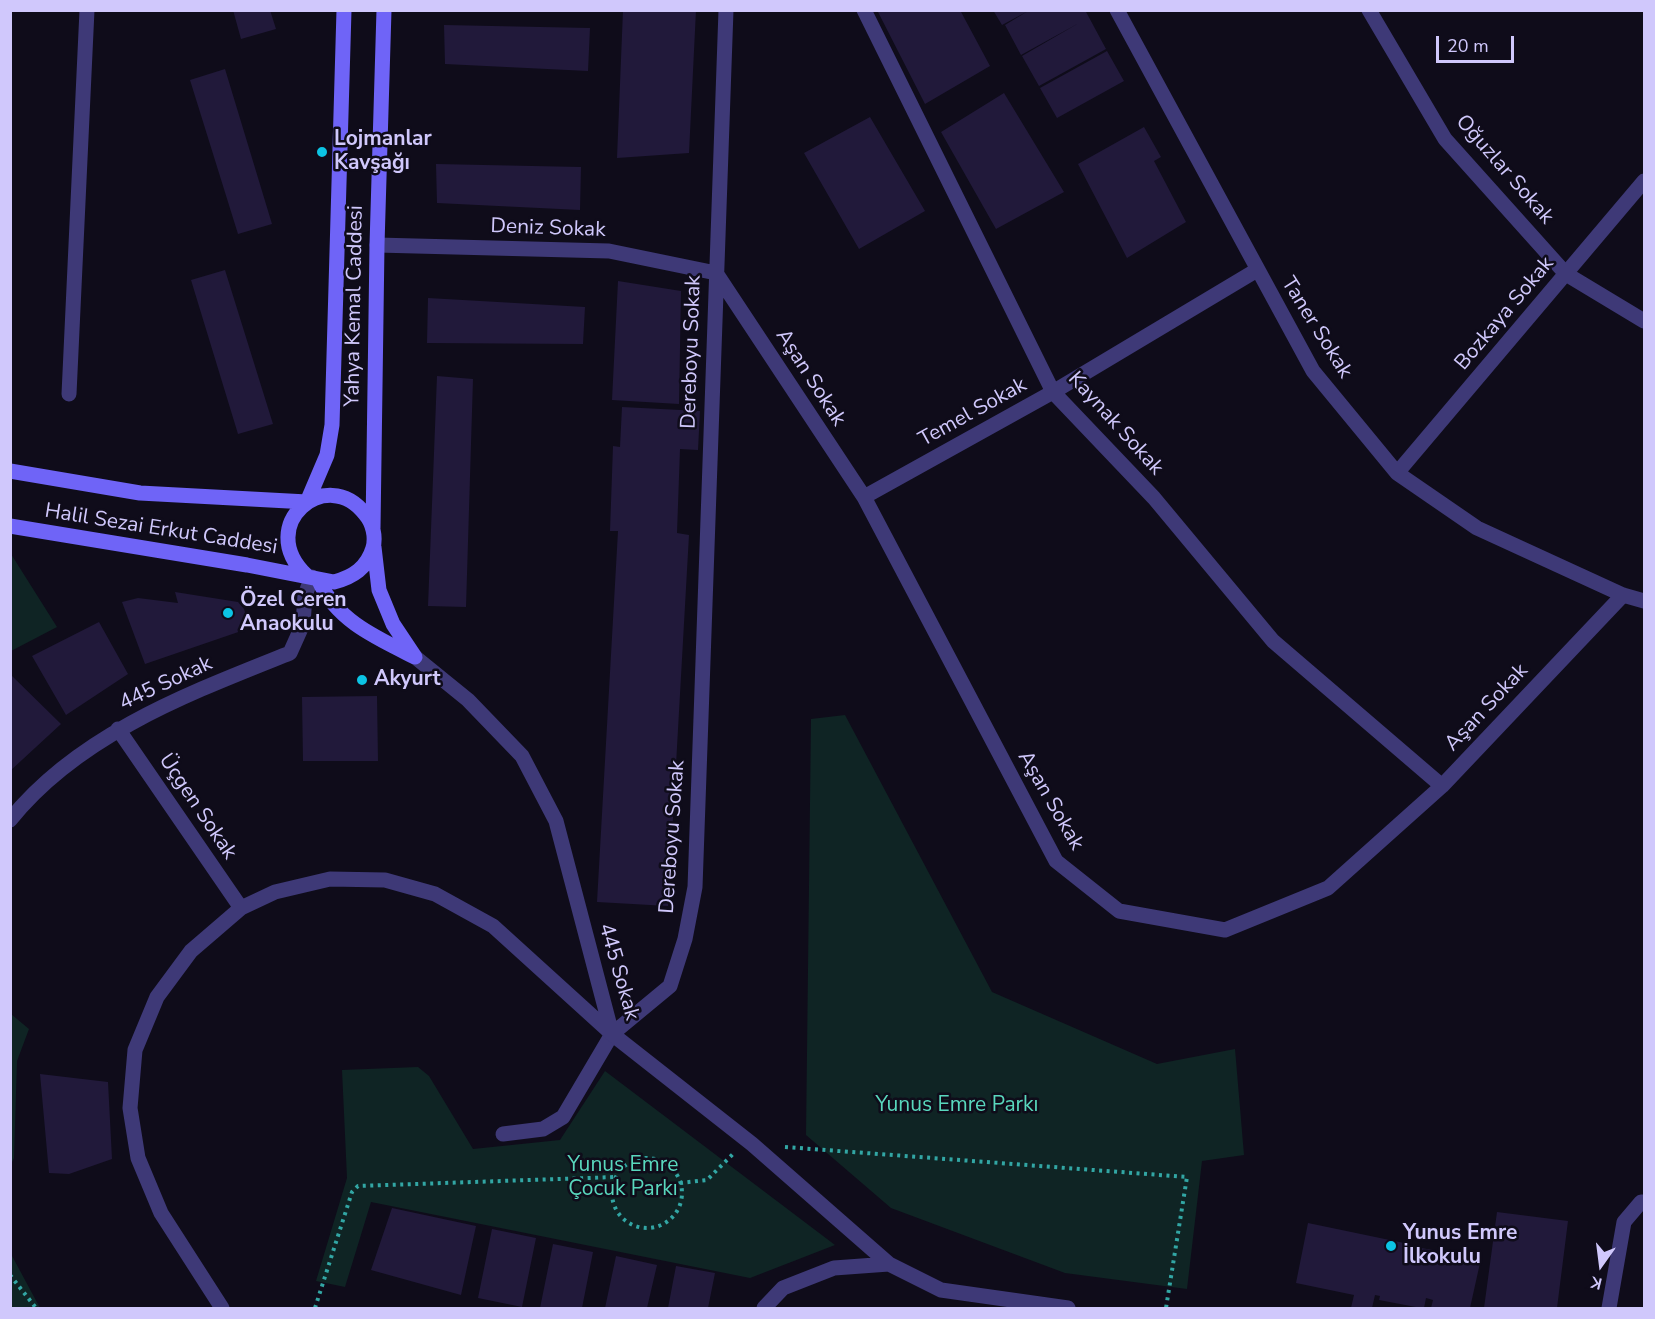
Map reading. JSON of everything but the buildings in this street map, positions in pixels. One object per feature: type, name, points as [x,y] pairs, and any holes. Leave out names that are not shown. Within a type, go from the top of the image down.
[{"type":"main road","name":"Yahya Kemal Caddesi","points":[[306,502],[327,455],[332,425],[344,10]]},
{"type":"main road","name":"Yahya Kemal Caddesi","points":[[373,538],[377,245],[384,10]]},
{"type":"main road","name":"Halil Sezai Erkut Caddesi","points":[[10,471],[140,493],[306,502]]},
{"type":"main road","name":"Halil Sezai Erkut Caddesi","points":[[10,526],[334,582],[348,579],[360,571],[369,560],[373,538],[369,518],[360,506],[348,499],[334,495],[320,496],[306,502],[292,518],[287,538],[289,552],[296,565],[312,578]]},
{"type":"main road","name":"445 Sokak","points":[[373,538],[379,590],[393,624],[415,657]]},
{"type":"main road","name":"445 Sokak","points":[[312,578],[342,613],[367,634],[415,657]]},
{"type":"street","points":[[69,394],[87,10]]},
{"type":"street","name":"Dereboyu Sokak","points":[[503,1134],[543,1129],[563,1117],[612,1034],[670,986],[685,939],[695,887],[726,10]]},
{"type":"street","name":"Kaynak Sokak","points":[[864,10],[1053,392],[1154,498],[1273,641],[1442,786]]},
{"type":"street","name":"Taner Sokak","points":[[1117,10],[1313,371],[1397,473],[1477,528],[1623,595],[1644,601]]},
{"type":"street","name":"Oğuzlar Sokak","points":[[1369,10],[1445,139],[1566,274],[1644,321]]},
{"type":"street","name":"Bozkaya Sokak","points":[[1397,473],[1644,181]]},
{"type":"street","name":"Deniz Sokak","points":[[377,245],[609,251],[716,273]]},
{"type":"street","name":"Temel Sokak","points":[[864,497],[1053,392],[1257,270]]},
{"type":"street","name":"Aşan Sokak","points":[[716,273],[864,497],[1056,861],[1119,911],[1225,930],[1328,888],[1442,786],[1623,595]]},
{"type":"street","name":"445 Sokak","points":[[10,820],[31,794],[118,729],[222,680],[290,653],[303,624],[305,595],[312,578]]},
{"type":"street","name":"445 Sokak","points":[[415,657],[468,700],[522,756],[556,821],[612,1034],[749,1142],[888,1264],[941,1290],[1068,1308]]},
{"type":"street","name":"Üçgen Sokak","points":[[118,729],[240,908]]},
{"type":"street","points":[[222,1308],[161,1213],[138,1158],[130,1108],[135,1050],[157,997],[191,951],[240,908],[275,892],[330,879],[385,880],[435,894],[493,926],[612,1034]]},
{"type":"street","points":[[1609,1308],[1624,1222],[1641,1202],[1644,1202]]},
{"type":"street","points":[[764,1308],[783,1288],[834,1269],[888,1264]]},
{"type":"path","points":[[680,1183],[707,1180],[749,1142],[1186,1177],[1166,1308]]},
{"type":"path","points":[[647,1158],[668,1165],[680,1183],[680,1204],[675,1214],[658,1227],[646,1228],[626,1221],[618,1213],[612,1193],[616,1177],[627,1165],[647,1158]]},
{"type":"path","points":[[315,1308],[352,1192],[358,1186],[616,1177]]},
{"type":"path","points":[[10,1275],[36,1308]]},
{"type":"green space","points":[[10,554],[57,627],[11,651]]},
{"type":"green space","name":"Yunus Emre Parkı","points":[[845,715],[992,992],[1157,1064],[1235,1049],[1244,1155],[1202,1161],[1187,1289],[1065,1273],[891,1208],[806,1135],[811,719]]},
{"type":"green space","points":[[11,1014],[29,1029],[17,1061],[14,1158],[11,1164]]},
{"type":"green space","name":"Yunus Emre Çocuk Parkı","points":[[418,1067],[429,1076],[473,1149],[560,1140],[605,1071],[835,1245],[750,1278],[371,1202],[345,1287],[316,1281],[347,1178],[342,1070]]},
{"type":"green space","points":[[11,1254],[40,1308],[11,1308]]},
{"type":"place","name":"Lojmanlar Kavşağı","points":[[322,152]]},
{"type":"place","name":"Özel Ceren Anaokulu","points":[[228,613]]},
{"type":"place","name":"Akyurt","points":[[362,680]]},
{"type":"place","name":"Yunus Emre İlkokulu","points":[[1391,1246]]}]
